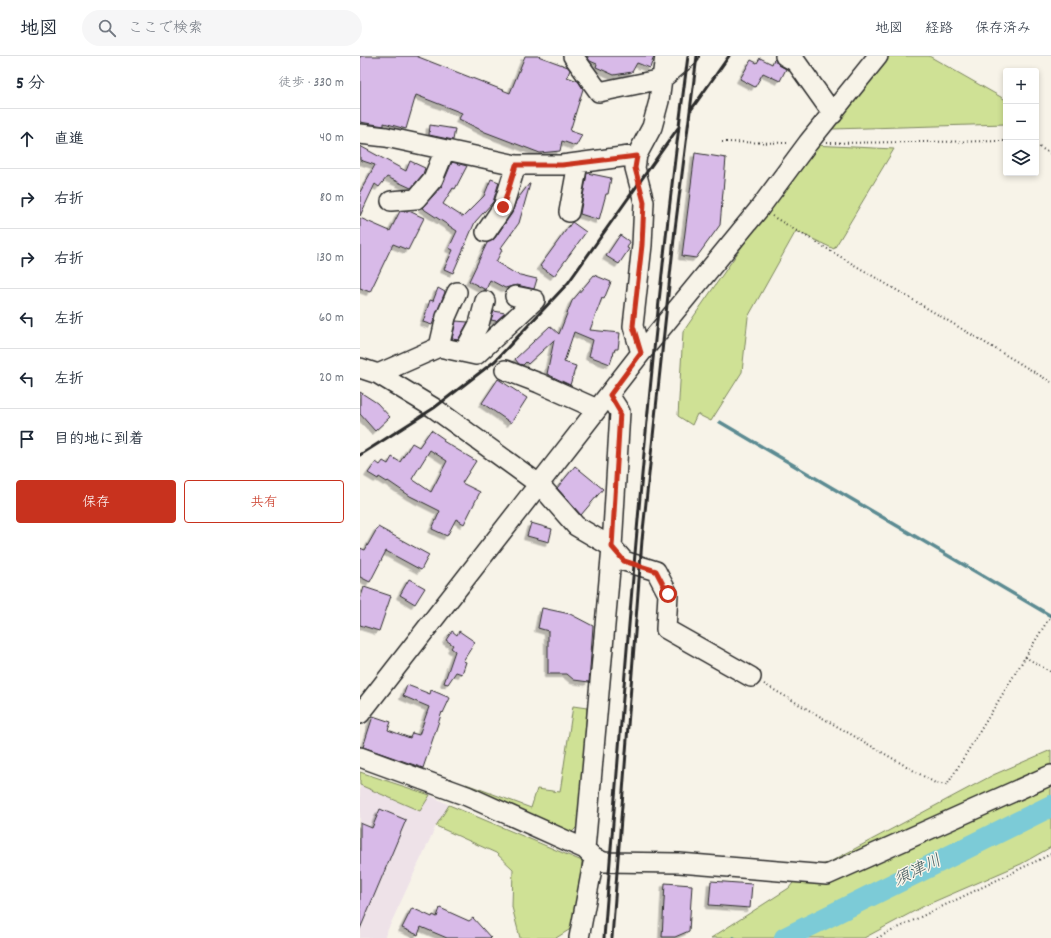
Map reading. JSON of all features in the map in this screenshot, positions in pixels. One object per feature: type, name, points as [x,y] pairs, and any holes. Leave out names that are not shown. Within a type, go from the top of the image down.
[{"type":"street","points":[[573,56],[599,92],[662,79],[689,56]]},
{"type":"street","points":[[641,353],[633,326],[642,245],[644,202],[635,168],[637,156],[652,127],[659,101],[665,56]]},
{"type":"street","points":[[785,56],[796,62],[833,114]]},
{"type":"street","points":[[360,714],[540,485],[641,353],[759,209],[808,144],[878,56]]},
{"type":"street","points":[[360,134],[516,165],[562,165],[637,156]]},
{"type":"street","points":[[391,201],[416,199],[433,179],[445,150]]},
{"type":"street","points":[[569,212],[578,163]]},
{"type":"street","points":[[486,232],[503,207],[516,165]]},
{"type":"street","points":[[439,347],[446,317],[457,292]]},
{"type":"street","points":[[366,373],[439,347],[476,355],[534,300],[515,296]]},
{"type":"street","points":[[464,352],[479,324],[484,302]]},
{"type":"street","points":[[505,370],[539,382],[597,410]]},
{"type":"street","points":[[366,373],[434,408],[540,485],[576,526],[612,547],[624,561],[656,571],[668,594],[666,629],[751,677]]},
{"type":"street","points":[[579,938],[589,854],[612,547],[620,412],[610,395]]},
{"type":"street","points":[[360,757],[467,796],[604,862],[679,863],[827,875],[1051,775]]},
{"type":"path","points":[[722,142],[808,144],[1003,141]]},
{"type":"path","points":[[1039,147],[1051,154]]},
{"type":"path","points":[[759,209],[1051,382]]},
{"type":"path","points":[[751,677],[935,783],[948,785],[1051,615]]},
{"type":"path","points":[[1025,657],[1051,672]]},
{"type":"path","points":[[877,938],[1051,854]]},
{"type":"shaded area","points":[[360,772],[430,795],[449,805],[436,826],[384,938],[360,938]]},
{"type":"green space","points":[[886,56],[929,56],[1003,98],[1003,124],[832,129]]},
{"type":"green space","points":[[812,145],[894,149],[834,249],[796,231],[748,317],[742,372],[711,421],[697,414],[692,425],[678,416],[683,332]]},
{"type":"green space","points":[[573,706],[587,708],[579,825],[568,836],[463,789],[466,784],[531,808],[537,789],[560,792]]},
{"type":"green space","points":[[1051,750],[1051,847],[1021,864],[924,906],[864,938],[711,938],[789,888],[804,869],[828,863],[993,775]]},
{"type":"green space","points":[[360,772],[430,795],[420,811],[360,785]]},
{"type":"green space","points":[[449,805],[582,861],[577,925],[556,938],[520,938],[512,907],[513,869],[496,853],[436,826]]},
{"type":"building","points":[[360,56],[416,56],[510,93],[525,56],[538,56],[568,67],[570,70],[567,77],[578,81],[583,89],[570,131],[582,135],[576,146],[562,141],[560,151],[540,153],[485,132],[459,119],[462,113],[416,95],[406,129],[384,123],[384,126],[360,122]]},
{"type":"building","points":[[587,56],[654,56],[650,68],[637,63],[632,72],[614,75],[596,67],[597,64],[590,61]]},
{"type":"building","points":[[760,58],[772,64],[774,59],[779,65],[786,69],[780,81],[763,73],[755,87],[740,79],[751,60],[757,63]]},
{"type":"building","points":[[430,125],[455,129],[453,140],[429,135]]},
{"type":"building","points":[[360,146],[406,171],[410,161],[425,168],[423,174],[411,188],[387,177],[379,187],[375,184],[360,216],[360,192],[375,165],[360,160]]},
{"type":"building","points":[[695,153],[726,158],[720,225],[696,258],[682,256]]},
{"type":"building","points":[[452,162],[467,166],[455,189],[453,188],[443,204],[463,217],[484,196],[491,179],[499,182],[493,202],[475,222],[453,273],[444,269],[453,250],[449,248],[457,231],[422,208],[442,186]]},
{"type":"building","points":[[587,173],[611,178],[608,194],[606,194],[599,220],[580,214]]},
{"type":"building","points":[[529,184],[519,223],[500,249],[502,250],[496,262],[516,274],[537,279],[534,289],[517,285],[505,288],[490,280],[486,290],[469,281],[487,243],[495,238],[512,213],[516,201]]},
{"type":"building","points":[[400,211],[409,211],[424,218],[408,250],[393,244],[370,292],[360,288],[360,218],[390,231]]},
{"type":"building","points":[[572,222],[586,232],[554,276],[540,266]]},
{"type":"building","points":[[620,235],[630,242],[627,248],[629,249],[619,264],[606,256]]},
{"type":"building","points":[[594,275],[611,282],[604,299],[602,298],[590,330],[620,333],[618,349],[615,349],[610,364],[589,356],[593,340],[574,332],[564,362],[576,366],[570,385],[547,374],[554,340],[528,364],[526,362],[523,365],[519,364],[515,359],[550,326],[559,334],[572,301]]},
{"type":"building","points":[[438,288],[445,292],[432,325],[423,322],[430,300],[433,301]]},
{"type":"building","points":[[494,311],[505,313],[496,321],[491,320]]},
{"type":"building","points":[[456,321],[468,322],[458,340],[452,339]]},
{"type":"building","points":[[498,379],[527,398],[511,423],[482,403]]},
{"type":"building","points":[[360,392],[377,403],[390,417],[375,431],[360,414]]},
{"type":"building","points":[[431,430],[444,439],[443,441],[476,461],[462,483],[480,492],[464,524],[456,519],[447,536],[432,529],[440,511],[410,496],[388,481],[387,482],[379,477],[378,479],[368,473],[376,462],[380,465],[383,461],[388,464],[392,457],[400,462],[412,443],[419,447]],"holes":[[[430,450],[447,461],[431,492],[412,479]]]},
{"type":"building","points":[[575,466],[603,489],[581,515],[557,488]]},
{"type":"building","points":[[531,523],[552,529],[549,542],[527,536]]},
{"type":"building","points":[[378,527],[429,555],[421,570],[386,551],[370,582],[360,577],[360,548],[365,550]]},
{"type":"building","points":[[409,579],[425,588],[415,604],[400,595]]},
{"type":"building","points":[[364,587],[391,596],[379,631],[360,625],[360,600]]},
{"type":"building","points":[[542,608],[570,614],[593,626],[589,682],[574,680],[567,674],[548,674],[548,631],[538,628]]},
{"type":"building","points":[[452,631],[457,635],[459,631],[475,642],[463,661],[466,662],[462,674],[456,672],[448,684],[444,683],[455,651],[451,648],[453,645],[446,640]]},
{"type":"building","points":[[407,685],[430,694],[431,690],[450,698],[443,713],[442,712],[423,768],[363,747],[373,716],[391,722],[388,730],[410,738],[412,733],[419,735],[429,707],[403,696]]},
{"type":"building","points":[[380,809],[406,820],[360,929],[360,823],[372,828]]},
{"type":"building","points":[[711,881],[752,884],[750,908],[709,905]]},
{"type":"building","points":[[665,883],[692,885],[689,931],[675,937],[662,937]]},
{"type":"building","points":[[412,908],[432,917],[433,915],[437,917],[440,908],[469,921],[473,918],[491,938],[447,938],[421,927],[418,935],[402,928]]},
{"type":"waterway","points":[[720,422],[1051,616]]},
{"type":"waterway","name":"須津川","points":[[785,938],[1051,806]]},
{"type":"railway","points":[[604,938],[630,607],[650,386],[674,166],[688,56]]},
{"type":"railway","points":[[612,938],[642,540],[675,229],[697,56]]},
{"type":"railway","points":[[691,110],[729,56]]},
{"type":"railway","points":[[360,455],[434,408],[495,361],[568,283],[678,128]]},
{"type":"route","points":[[503,207],[516,165],[562,165],[637,156],[635,168],[644,202],[642,245],[633,326],[641,353],[610,395],[620,412],[612,547],[624,561],[656,571],[668,594]]}]
